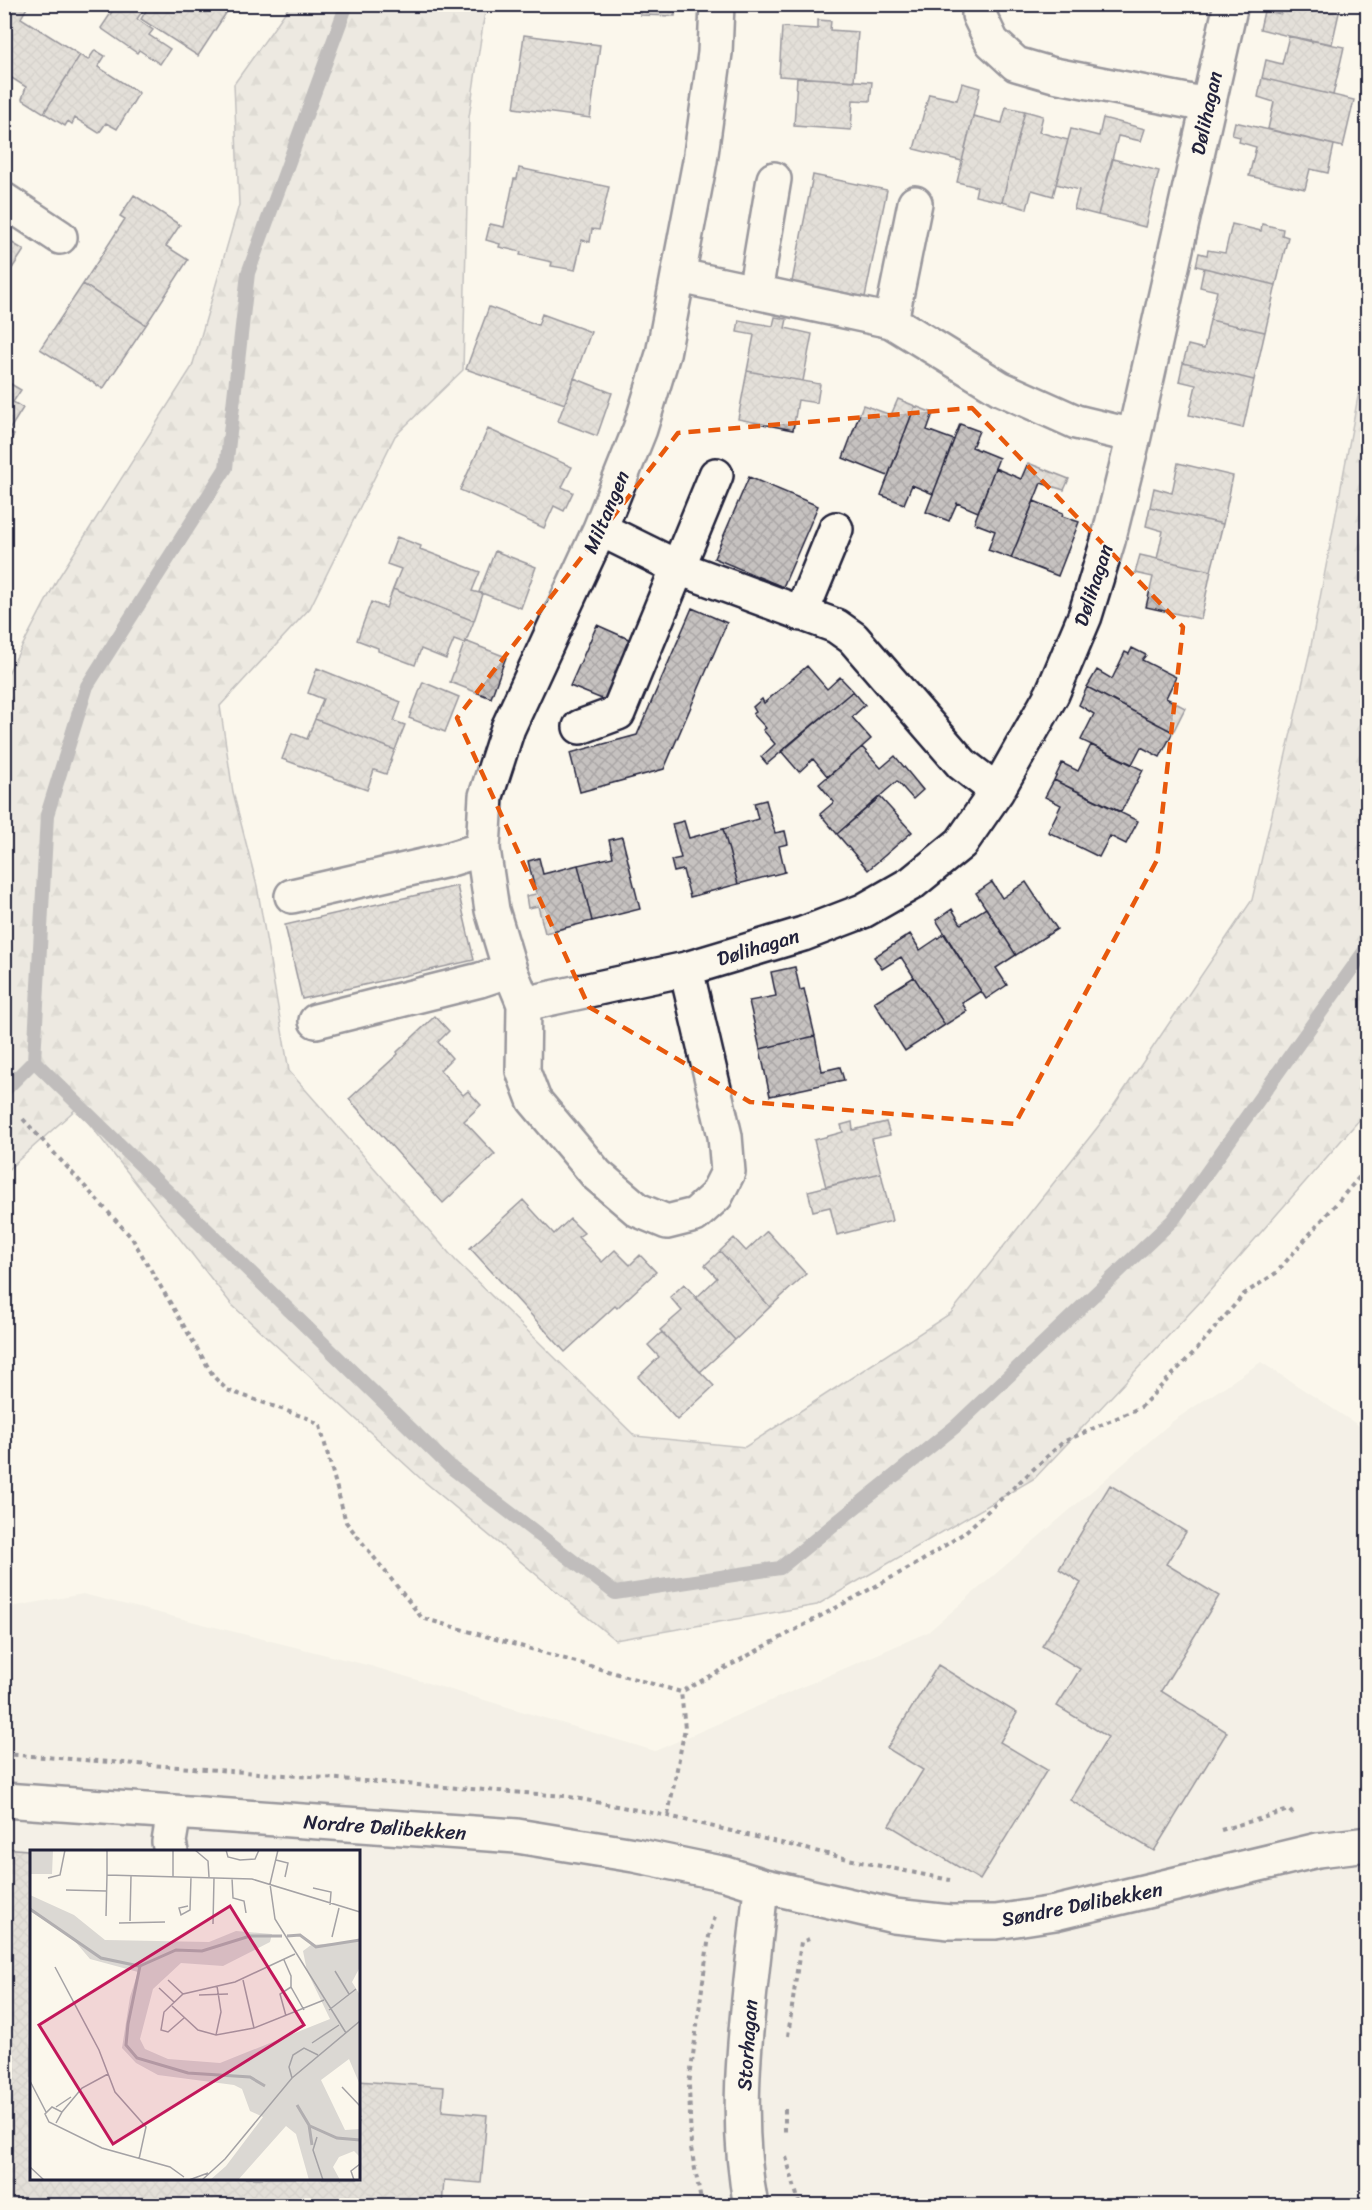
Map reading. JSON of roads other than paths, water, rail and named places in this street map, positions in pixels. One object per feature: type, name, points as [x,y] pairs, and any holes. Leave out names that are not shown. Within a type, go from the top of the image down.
[{"type":"street","name":"Miltangen","points":[[524,1004],[510,970],[492,910],[483,849],[486,796],[508,728],[600,529],[640,429],[663,354],[680,276],[700,161],[715,53],[717,4]]},
{"type":"street","points":[[979,4],[979,15],[992,42],[1016,64],[1054,75],[1207,105]]},
{"type":"street","name":"Dølihagan","points":[[524,1004],[686,969],[803,934],[863,911],[912,883],[961,843],[997,791],[1052,694],[1085,616],[1108,541],[1134,436],[1231,4]]},
{"type":"street","points":[[755,292],[774,179]]},
{"type":"street","points":[[4,200],[60,237]]},
{"type":"street","points":[[891,321],[915,203]]},
{"type":"street","points":[[680,276],[891,321],[1000,388],[1076,422],[1134,436]]},
{"type":"street","points":[[580,727],[618,713],[716,475]]},
{"type":"street","points":[[600,529],[679,568],[836,626],[853,638],[962,764],[997,791]]},
{"type":"street","points":[[801,614],[836,529]]},
{"type":"street","points":[[292,896],[444,861],[483,849]]},
{"type":"street","points":[[524,1004],[523,1071],[534,1100],[597,1175],[638,1210],[667,1221],[676,1220],[695,1215],[716,1196],[728,1172],[725,1136],[686,969]]},
{"type":"street","points":[[316,1022],[480,980],[510,970]]},
{"type":"street","name":"Nordre Dølibekken","points":[[4,1800],[517,1836],[634,1855],[726,1874],[760,1885]]},
{"type":"street","points":[[171,1850],[169,1842],[174,1812]]},
{"type":"street","name":"Søndre Dølibekken","points":[[760,1885],[894,1916],[950,1922],[996,1923],[1055,1913],[1330,1848],[1368,1844]]},
{"type":"street","name":"Storhagan","points":[[751,2205],[744,2172],[743,2085],[760,1885]]},
{"type":"waterway","points":[[347,4],[248,273],[226,468],[87,686],[47,815],[34,1061],[449,1466],[615,1593],[780,1568],[956,1426],[1173,1220],[1368,946]]},
{"type":"waterway","points":[[4,1091],[34,1061]]}]
